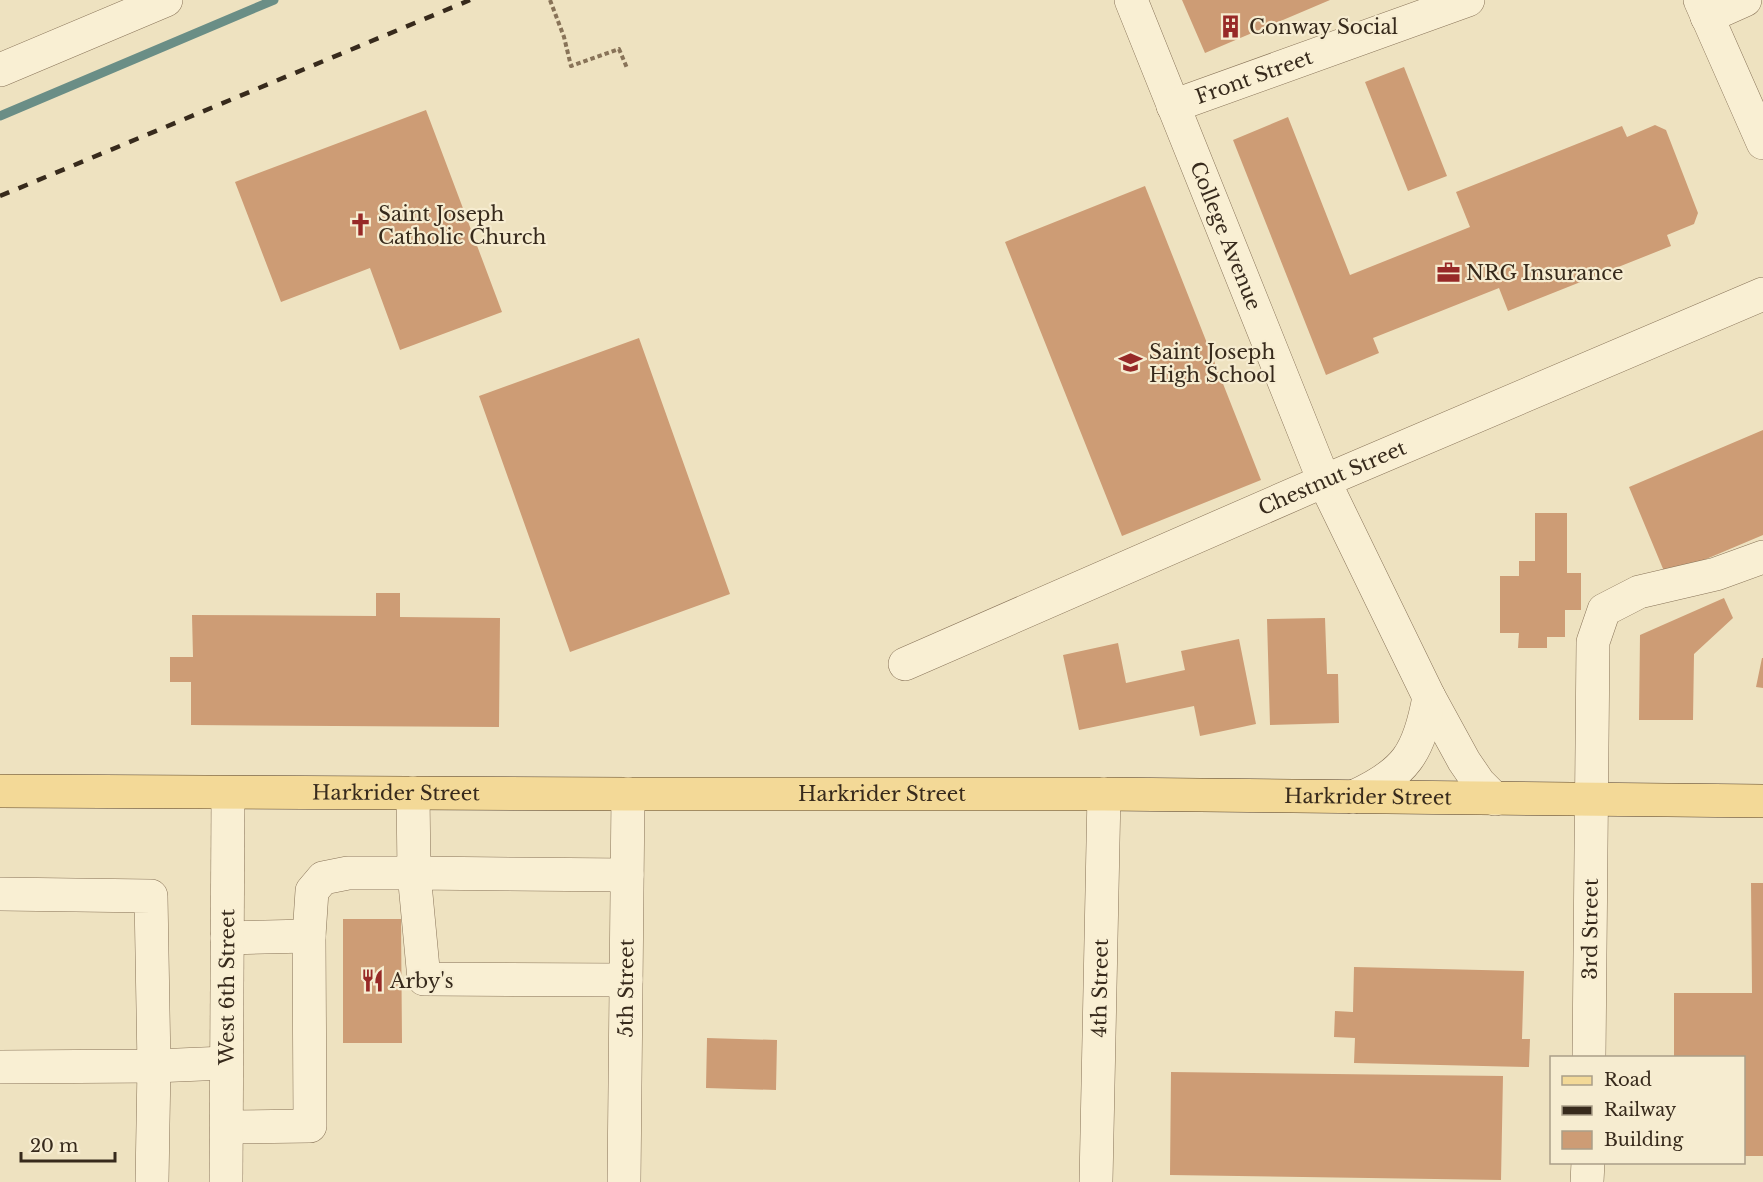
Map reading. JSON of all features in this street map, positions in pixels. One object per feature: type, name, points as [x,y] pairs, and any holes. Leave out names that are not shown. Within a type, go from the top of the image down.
[{"type":"main road","name":"Harkrider Street","points":[[0,791],[1104,794],[1763,801]]},
{"type":"street","points":[[0,70],[166,0]]},
{"type":"street","name":"College Avenue","points":[[1131,0],[1324,481],[1429,697],[1464,761],[1479,783],[1495,799]]},
{"type":"street","name":"Front Street","points":[[1173,106],[1468,0]]},
{"type":"street","points":[[1745,0],[1703,8],[1763,143]]},
{"type":"street","name":"Chestnut Street","points":[[904,664],[1324,481],[1763,294]]},
{"type":"street","name":"3rd Street","points":[[1589,1056],[1593,642],[1604,610],[1639,592],[1716,574],[1763,556]]},
{"type":"street","points":[[1353,797],[1384,781],[1407,759],[1419,740],[1429,697]]},
{"type":"street","name":"West 6th Street","points":[[226,1182],[228,793]]},
{"type":"street","points":[[413,793],[414,873],[424,979],[626,980]]},
{"type":"street","name":"5th Street","points":[[624,1182],[628,794]]},
{"type":"street","name":"4th Street","points":[[1096,1182],[1104,794]]},
{"type":"street","points":[[226,1127],[310,1126],[309,936],[312,891],[323,878],[348,873],[627,875]]},
{"type":"street","points":[[0,894],[151,896],[154,1066],[152,1182]]},
{"type":"street","points":[[227,938],[309,936]]},
{"type":"street","points":[[0,1067],[226,1063]]},
{"type":"street","points":[[1587,1182],[1588,1164]]},
{"type":"path","points":[[550,0],[564,37],[571,66],[619,49],[627,68]]},
{"type":"building","name":"Conway Social","points":[[1182,0],[1330,0],[1205,53]]},
{"type":"building","points":[[1404,67],[1447,176],[1408,191],[1365,82]]},
{"type":"building","name":"Saint Joseph Catholic Church","points":[[426,110],[502,312],[400,350],[370,268],[281,302],[235,182]]},
{"type":"building","points":[[1288,117],[1350,275],[1470,227],[1456,192],[1622,126],[1627,137],[1655,125],[1666,130],[1698,213],[1694,224],[1667,235],[1671,246],[1508,311],[1499,288],[1373,338],[1379,353],[1326,375],[1233,140]]},
{"type":"building","points":[[1145,186],[1261,480],[1122,536],[1005,242]]},
{"type":"building","points":[[639,338],[730,594],[570,652],[479,396]]},
{"type":"building","points":[[1763,430],[1763,535],[1666,576],[1629,487]]},
{"type":"building","points":[[1535,513],[1567,513],[1567,573],[1581,573],[1581,610],[1565,610],[1565,637],[1547,637],[1547,648],[1518,648],[1519,633],[1500,633],[1500,576],[1519,576],[1519,561],[1535,561]]},
{"type":"building","points":[[376,593],[400,593],[400,617],[500,618],[499,727],[191,725],[191,682],[170,682],[170,657],[193,657],[192,615],[376,616]]},
{"type":"building","points":[[1724,598],[1733,618],[1694,654],[1693,720],[1639,720],[1640,635]]},
{"type":"building","points":[[1325,618],[1327,674],[1338,674],[1339,723],[1270,725],[1267,619]]},
{"type":"building","points":[[1239,639],[1256,724],[1200,736],[1194,706],[1079,730],[1063,655],[1118,643],[1126,683],[1185,670],[1181,651]]},
{"type":"building","points":[[1763,658],[1763,688],[1756,687]]},
{"type":"building","points":[[1751,883],[1763,883],[1763,1156],[1745,1156],[1745,1056],[1674,1056],[1674,993],[1752,993]]},
{"type":"building","name":"Arby's","points":[[343,919],[401,919],[402,1043],[343,1043]]},
{"type":"building","points":[[1354,967],[1524,971],[1522,1039],[1530,1039],[1529,1067],[1354,1063],[1355,1038],[1334,1037],[1335,1011],[1353,1012]]},
{"type":"building","points":[[707,1038],[777,1040],[776,1090],[706,1088]]},
{"type":"building","points":[[1171,1072],[1503,1076],[1501,1180],[1170,1175]]},
{"type":"waterway","points":[[0,116],[274,0]]},
{"type":"railway","points":[[0,196],[470,0]]},
{"type":"place","name":"Conway Social","points":[[1231,27]]},
{"type":"place","name":"Saint Joseph Catholic Church","points":[[360,225]]},
{"type":"place","name":"NRG Insurance","points":[[1448,273]]},
{"type":"place","name":"Saint Joseph High School","points":[[1131,363]]},
{"type":"place","name":"Arby's","points":[[372,981]]}]
